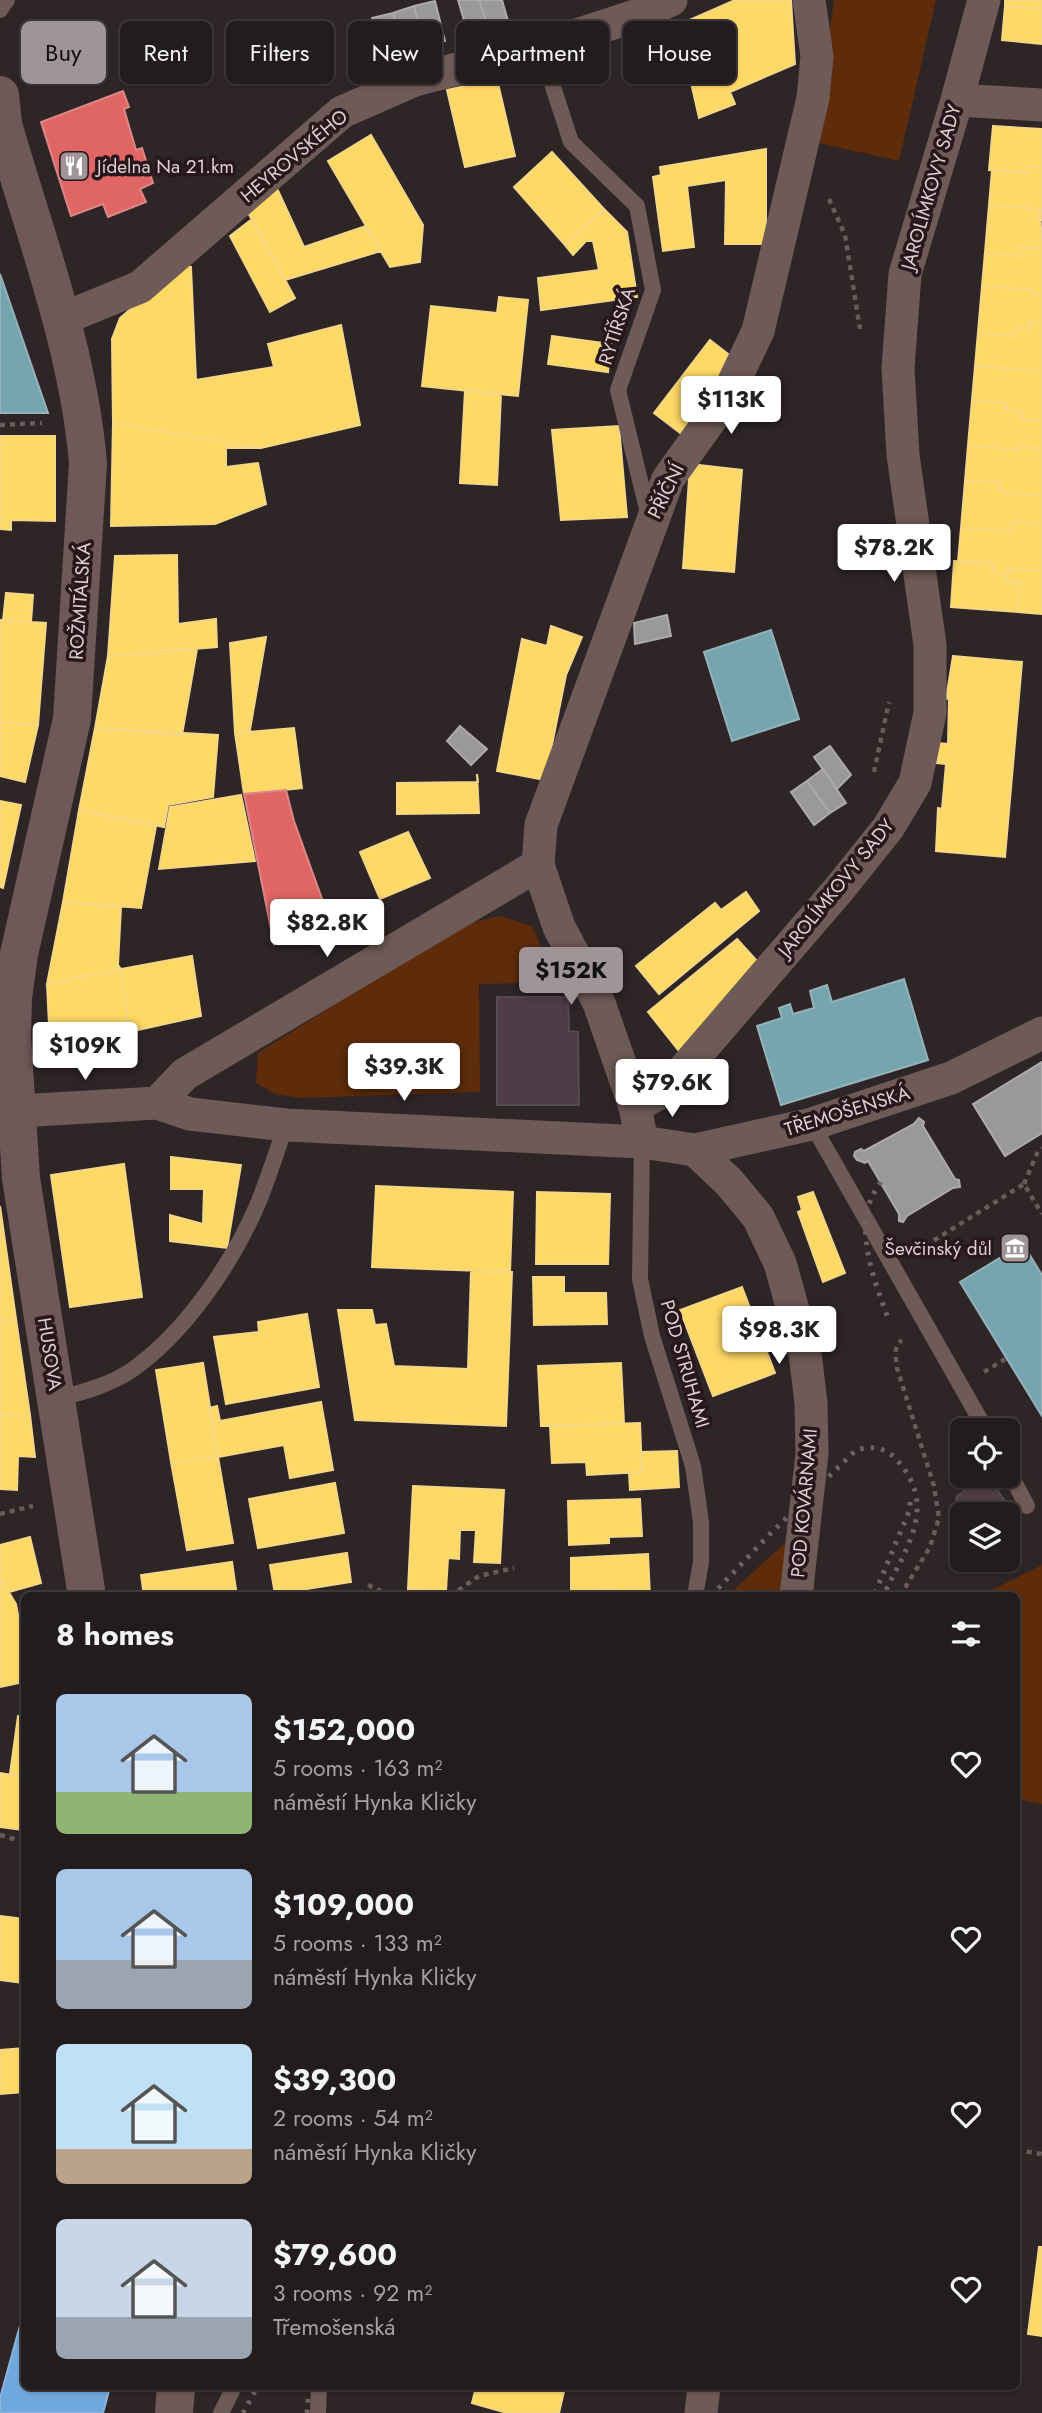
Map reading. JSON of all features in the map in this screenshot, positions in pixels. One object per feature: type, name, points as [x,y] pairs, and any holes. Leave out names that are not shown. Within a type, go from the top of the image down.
[{"type":"main road","name":"ROŽMITÁLSKÁ","points":[[1,115],[62,319],[85,422],[88,463],[72,719],[19,954],[13,998],[8,1112]]},
{"type":"main road","name":"HUSOVA","points":[[8,1112],[21,1178],[86,1592]]},
{"type":"main road","points":[[173,2413],[176,2390]]},
{"type":"street","name":"HEYROVSKÉHO","points":[[609,24],[671,0]]},
{"type":"street","name":"PŘÍČNÍ","points":[[538,865],[541,825],[668,479],[726,398],[758,331],[814,99],[817,56],[809,0]]},
{"type":"street","name":"JAROLÍMKOVY SADY","points":[[635,1107],[668,1088],[840,888],[888,828],[915,783],[930,713],[930,645],[903,455],[898,368],[905,274],[984,0]]},
{"type":"street","name":"HEYROVSKÉHO","points":[[62,319],[140,287],[342,112],[415,80],[456,69]]},
{"type":"street","points":[[957,100],[1042,105]]},
{"type":"street","points":[[8,1112],[157,1103],[185,1074],[538,865],[559,927],[599,1003],[635,1107],[642,1142]]},
{"type":"street","name":"TŘEMOŠENSKÁ","points":[[157,1103],[190,1114],[285,1125],[642,1142],[695,1150],[812,1124],[951,1079],[1042,1033]]},
{"type":"street","name":"POD KOVÁRNAMI","points":[[695,1150],[729,1182],[758,1217],[780,1263],[804,1353],[811,1403],[812,1454],[796,1592]]},
{"type":"street","points":[[701,2413],[704,2390]]},
{"type":"lane","points":[[0,10],[7,0]]},
{"type":"lane","name":"RYTÍŘSKÁ","points":[[552,84],[571,142],[637,206],[653,290],[618,390],[651,522]]},
{"type":"lane","points":[[812,1124],[979,1418]]},
{"type":"lane","points":[[57,1399],[90,1391],[131,1371],[179,1329],[227,1263],[259,1202],[285,1125]]},
{"type":"lane","name":"POD STRUHAMI","points":[[642,1142],[640,1279],[652,1336],[693,1466],[701,1522],[701,1562],[696,1592]]},
{"type":"lane","points":[[1018,1488],[1027,1506]]},
{"type":"lane","points":[[221,2413],[232,2390]]},
{"type":"lane","points":[[318,2413],[320,2390]]},
{"type":"path","points":[[804,140],[845,235],[860,338]]},
{"type":"path","points":[[870,785],[891,695]]},
{"type":"path","points":[[892,1266],[1024,1184],[1038,1151],[1042,1148]]},
{"type":"path","points":[[1024,1184],[1042,1214]]},
{"type":"path","points":[[902,1592],[930,1547],[939,1518],[934,1486],[895,1354],[899,1342],[925,1323]]},
{"type":"path","points":[[456,1592],[479,1576],[514,1569]]},
{"type":"path","points":[[368,1585],[383,1592]]},
{"type":"path","points":[[0,1835],[21,1841]]},
{"type":"path","points":[[1020,2150],[1042,2154]]},
{"type":"shaded area","points":[[834,0],[936,0],[899,161],[814,142]]},
{"type":"shaded area","points":[[500,916],[532,926],[548,962],[551,983],[479,984],[480,1092],[299,1098],[275,1094],[256,1083],[258,1053],[463,924]]},
{"type":"shaded area","points":[[799,1530],[816,1592],[731,1592]]},
{"type":"shaded area","points":[[1042,1565],[1042,1804],[1020,1800],[1020,1592],[987,1592]]},
{"type":"building: Homes","points":[[735,0],[791,0],[795,64],[730,92],[735,104],[699,118],[691,84],[736,84],[736,21],[687,21]]},
{"type":"building: Homes","points":[[1005,0],[1042,0],[1042,9],[1005,6]]},
{"type":"building: Homes","points":[[1005,6],[1042,9],[1042,44],[1002,40]]},
{"type":"building: Homes","points":[[474,84],[498,84],[515,156],[465,167],[447,90]]},
{"type":"building: Homes","points":[[993,126],[1042,129],[1042,167],[1028,167],[1027,173],[989,170]]},
{"type":"building: Homes","points":[[371,135],[423,225],[420,262],[390,267],[328,161]]},
{"type":"building: Homes","points":[[766,149],[766,244],[725,244],[726,180],[687,186],[694,247],[663,251],[653,177],[661,175],[660,167]]},
{"type":"building: Homes","points":[[552,152],[604,209],[565,245],[514,187]]},
{"type":"building: Homes","points":[[1028,167],[1042,167],[1042,220],[1039,220],[1040,209],[989,205],[992,170],[1027,173]]},
{"type":"building: Homes","points":[[275,184],[304,247],[366,226],[381,251],[285,280],[246,209]]},
{"type":"building: Homes","points":[[989,205],[1040,209],[1042,248],[1021,248],[1020,256],[985,252]]},
{"type":"building: Homes","points":[[604,209],[627,232],[637,297],[541,310],[538,278],[599,270],[593,241],[586,241],[573,255],[565,245]]},
{"type":"building: Homes","points":[[252,219],[295,298],[270,312],[230,236]]},
{"type":"building: Homes","points":[[1021,248],[1042,248],[1042,295],[1033,294],[1033,290],[982,286],[985,252],[1020,256]]},
{"type":"building: Homes","points":[[181,266],[191,267],[196,380],[274,367],[268,344],[341,325],[360,425],[261,448],[113,423],[112,339],[120,318]]},
{"type":"building: Homes","points":[[982,286],[1033,290],[1033,294],[1042,295],[1042,323],[1030,322],[1030,329],[1014,328],[1013,336],[978,332]]},
{"type":"building: Homes","points":[[499,297],[528,300],[518,396],[422,386],[431,306],[497,313]]},
{"type":"building: Homes","points":[[1030,322],[1042,323],[1042,372],[975,366],[978,332],[1013,336],[1014,328],[1030,329]]},
{"type":"building: Homes","points":[[552,336],[611,344],[608,372],[548,364]]},
{"type":"building: Homes","points":[[710,340],[741,364],[683,435],[654,413]]},
{"type":"building: Homes","points":[[975,366],[1042,372],[1042,421],[1022,419],[1022,412],[1006,411],[1007,403],[972,400]]},
{"type":"building: Homes","points":[[465,390],[501,394],[497,485],[460,483]]},
{"type":"building: Homes","points":[[972,400],[1007,403],[1006,411],[1022,412],[1022,419],[1042,421],[1042,449],[1019,447],[1019,450],[968,445]]},
{"type":"building: Homes","points":[[113,423],[261,448],[226,448],[226,467],[258,463],[266,504],[215,524],[111,526]]},
{"type":"building: Homes","points":[[619,426],[627,517],[561,520],[552,430]]},
{"type":"building: Homes","points":[[0,436],[55,436],[55,521],[11,520],[11,530],[0,529]]},
{"type":"building: Homes","points":[[968,445],[1019,450],[1019,447],[1042,449],[1042,496],[999,491],[1000,483],[965,481]]},
{"type":"building: Homes","points":[[690,464],[742,470],[734,572],[683,568]]},
{"type":"building: Homes","points":[[965,481],[1000,483],[999,491],[1042,496],[1042,525],[1012,522],[1011,532],[961,528]]},
{"type":"building: Homes","points":[[1012,522],[1042,525],[1042,571],[1008,569],[1008,573],[992,572],[993,564],[958,561],[961,528],[1011,532]]},
{"type":"building: Homes","points":[[177,555],[178,624],[216,619],[217,647],[108,656],[115,556]]},
{"type":"building: Homes","points":[[954,561],[993,564],[992,572],[1008,573],[1007,582],[1021,583],[1018,612],[951,607]]},
{"type":"building: Homes","points":[[1008,569],[1042,571],[1042,614],[1018,612],[1021,583],[1007,582]]},
{"type":"building: Homes","points":[[6,593],[33,595],[31,622],[3,620]]},
{"type":"building: Homes","points":[[0,620],[46,623],[38,725],[0,722]]},
{"type":"building: Homes","points":[[551,626],[582,637],[566,675],[545,780],[497,771],[522,639],[547,646]]},
{"type":"building: Homes","points":[[266,637],[250,730],[235,733],[230,643]]},
{"type":"building: Homes","points":[[197,649],[182,735],[95,728],[108,656]]},
{"type":"building: Homes","points":[[953,656],[1022,662],[1005,857],[936,851],[938,808],[942,809],[946,764],[937,763],[939,743],[948,744],[949,698],[946,699]]},
{"type":"building: Homes","points":[[0,722],[38,725],[25,782],[0,776]]},
{"type":"building: Homes","points":[[95,728],[218,735],[213,797],[168,805],[164,827],[79,810]]},
{"type":"building: Homes","points":[[294,728],[302,788],[244,794],[235,733]]},
{"type":"building: Homes","points":[[477,782],[479,813],[397,814],[397,783]]},
{"type":"building: Homes","points":[[241,795],[255,861],[159,869],[170,807]]},
{"type":"building: Homes","points":[[0,801],[21,805],[3,888],[0,887]]},
{"type":"building: Homes","points":[[79,810],[156,826],[141,908],[63,902]]},
{"type":"building: Homes","points":[[408,832],[430,878],[380,899],[360,852]]},
{"type":"building: Homes","points":[[746,892],[759,911],[659,994],[636,966],[715,903],[721,910]]},
{"type":"building: Homes","points":[[63,902],[121,907],[118,965],[121,969],[47,984]]},
{"type":"building: Homes","points":[[737,939],[758,962],[682,1055],[648,1012]]},
{"type":"building: Homes","points":[[192,956],[201,1016],[129,1032],[121,969]]},
{"type":"building: Homes","points":[[121,969],[129,1032],[50,1045],[47,984]]},
{"type":"building: Homes","points":[[171,1157],[241,1165],[227,1248],[170,1241],[170,1215],[203,1224],[204,1189],[171,1189]]},
{"type":"building: Homes","points":[[124,1164],[142,1297],[70,1307],[51,1175]]},
{"type":"building: Homes","points":[[376,1186],[513,1192],[510,1272],[372,1267]]},
{"type":"building: Homes","points":[[537,1192],[610,1194],[608,1264],[536,1264]]},
{"type":"building: Homes","points":[[813,1192],[845,1273],[823,1282],[798,1212],[802,1210],[798,1197]]},
{"type":"building: Homes","points":[[0,1206],[16,1319],[0,1321]]},
{"type":"building: Homes","points":[[471,1271],[512,1272],[506,1426],[355,1420],[338,1310],[372,1310],[375,1325],[386,1324],[394,1366],[468,1369]]},
{"type":"building: Homes","points":[[533,1277],[564,1277],[564,1293],[606,1293],[607,1324],[534,1325]]},
{"type":"building: Homes","points":[[742,1287],[775,1373],[713,1396],[680,1310]]},
{"type":"building: Homes","points":[[307,1314],[319,1387],[226,1404],[214,1337],[259,1332],[258,1322]]},
{"type":"building: Homes","points":[[16,1319],[30,1415],[0,1415],[0,1321]]},
{"type":"building: Homes","points":[[203,1363],[218,1457],[171,1462],[156,1370]]},
{"type":"building: Homes","points":[[621,1363],[624,1423],[541,1426],[538,1366]]},
{"type":"building: Homes","points":[[321,1402],[333,1470],[290,1478],[284,1445],[218,1457],[209,1408],[217,1406],[220,1421]]},
{"type":"building: Homes","points":[[0,1415],[30,1415],[35,1457],[18,1456],[17,1490],[0,1489]]},
{"type":"building: Homes","points":[[640,1423],[642,1472],[587,1475],[586,1462],[552,1463],[550,1426]]},
{"type":"building: Homes","points":[[677,1451],[679,1487],[630,1490],[629,1473],[642,1472],[641,1452]]},
{"type":"building: Homes","points":[[218,1457],[233,1543],[187,1550],[171,1462]]},
{"type":"building: Homes","points":[[335,1483],[344,1533],[258,1548],[249,1499]]},
{"type":"building: Homes","points":[[413,1486],[504,1490],[500,1563],[474,1562],[476,1530],[460,1530],[459,1559],[448,1558],[446,1591],[408,1589]]},
{"type":"building: Homes","points":[[640,1499],[642,1536],[609,1537],[609,1543],[569,1545],[568,1501]]},
{"type":"building: Homes","points":[[30,1537],[41,1583],[9,1592],[0,1577],[0,1545]]},
{"type":"building: Homes","points":[[347,1553],[351,1582],[275,1592],[270,1565]]},
{"type":"building: Homes","points":[[648,1554],[650,1592],[617,1592],[617,1589],[571,1591],[571,1558]]},
{"type":"building: Homes","points":[[232,1562],[236,1592],[143,1592],[141,1575]]},
{"type":"building: Homes","points":[[0,1577],[16,1604],[21,1630],[21,1683],[0,1687]]},
{"type":"building: Homes","points":[[18,1716],[21,1716],[21,1776],[10,1774]]},
{"type":"building: Homes","points":[[0,1773],[21,1776],[21,1830],[0,1827]]},
{"type":"building: Homes","points":[[0,1916],[21,1919],[21,1983],[0,1980]]},
{"type":"building: Homes","points":[[21,2048],[21,2092],[0,2094],[0,2050]]},
{"type":"building: Homes","points":[[1039,2247],[1042,2247],[1042,2336],[1028,2334]]},
{"type":"building: Homes","points":[[475,2390],[564,2390],[559,2413],[507,2413],[472,2403]]},
{"type":"building: Shops","points":[[123,91],[129,107],[124,109],[136,150],[142,148],[153,183],[140,189],[146,202],[108,217],[103,204],[71,216],[41,122]]},
{"type":"building: Shops","points":[[286,790],[294,821],[330,921],[274,944],[244,794]]},
{"type":"building: Schools","points":[[21,2322],[21,2390],[109,2390],[103,2413],[0,2413],[0,2398]]},
{"type":"building: Public","points":[[0,274],[48,413],[0,413]]},
{"type":"building: Public","points":[[771,630],[799,719],[732,741],[704,652]]},
{"type":"building: Public","points":[[904,979],[928,1060],[781,1105],[757,1026],[782,1018],[779,1008],[790,1004],[793,1014],[814,1008],[810,991],[827,985],[832,1002]]},
{"type":"building: Public","points":[[1023,1244],[1042,1275],[1042,1416],[960,1282]]},
{"type":"building: Industry","points":[[458,0],[479,0],[486,21],[464,21]]},
{"type":"building: Industry","points":[[479,0],[502,0],[508,21],[486,21]]},
{"type":"building: Industry","points":[[435,1],[440,21],[418,21],[414,6]]},
{"type":"building: Industry","points":[[414,6],[418,21],[395,21],[393,13]]},
{"type":"building: Industry","points":[[393,13],[395,21],[373,21],[372,18]]},
{"type":"building: Industry","points":[[667,615],[671,636],[635,644],[634,623]]},
{"type":"building: Industry","points":[[460,726],[487,749],[471,765],[447,741]]},
{"type":"building: Industry","points":[[830,746],[851,775],[837,789],[814,757]]},
{"type":"building: Industry","points":[[823,769],[846,803],[830,813],[807,781]]},
{"type":"building: Industry","points":[[807,781],[830,813],[814,825],[791,792]]},
{"type":"building: Industry","points":[[1042,1062],[1042,1133],[1005,1156],[973,1104]]},
{"type":"building: Industry","points":[[919,1118],[924,1122],[923,1126],[955,1179],[959,1180],[960,1187],[953,1188],[907,1216],[903,1222],[899,1221],[899,1214],[868,1161],[865,1163],[854,1156],[855,1152],[861,1149],[864,1151],[914,1124]]},
{"type":"building: Other","points":[[497,997],[568,997],[569,1031],[578,1032],[579,1105],[497,1105]]},
{"type":"building: Other","points":[[968,1488],[996,1488],[1006,1502],[956,1502],[957,1496]]},
{"type":"railway","points":[[881,1182],[872,1197],[866,1231],[871,1267],[888,1318]]},
{"type":"railway","points":[[715,1592],[855,1451],[871,1448],[891,1454],[908,1475],[915,1493],[917,1510],[909,1544],[885,1592]]},
{"type":"railway","points":[[875,1592],[910,1509],[910,1495]]},
{"type":"railway","points":[[243,2413],[255,2390]]},
{"type":"railway","points":[[307,2413],[309,2390]]},
{"type":"place","name":"Jídelna Na 21.km","points":[[74,166]]},
{"type":"place","name":"Ševčinský důl","points":[[1015,1248]]}]
